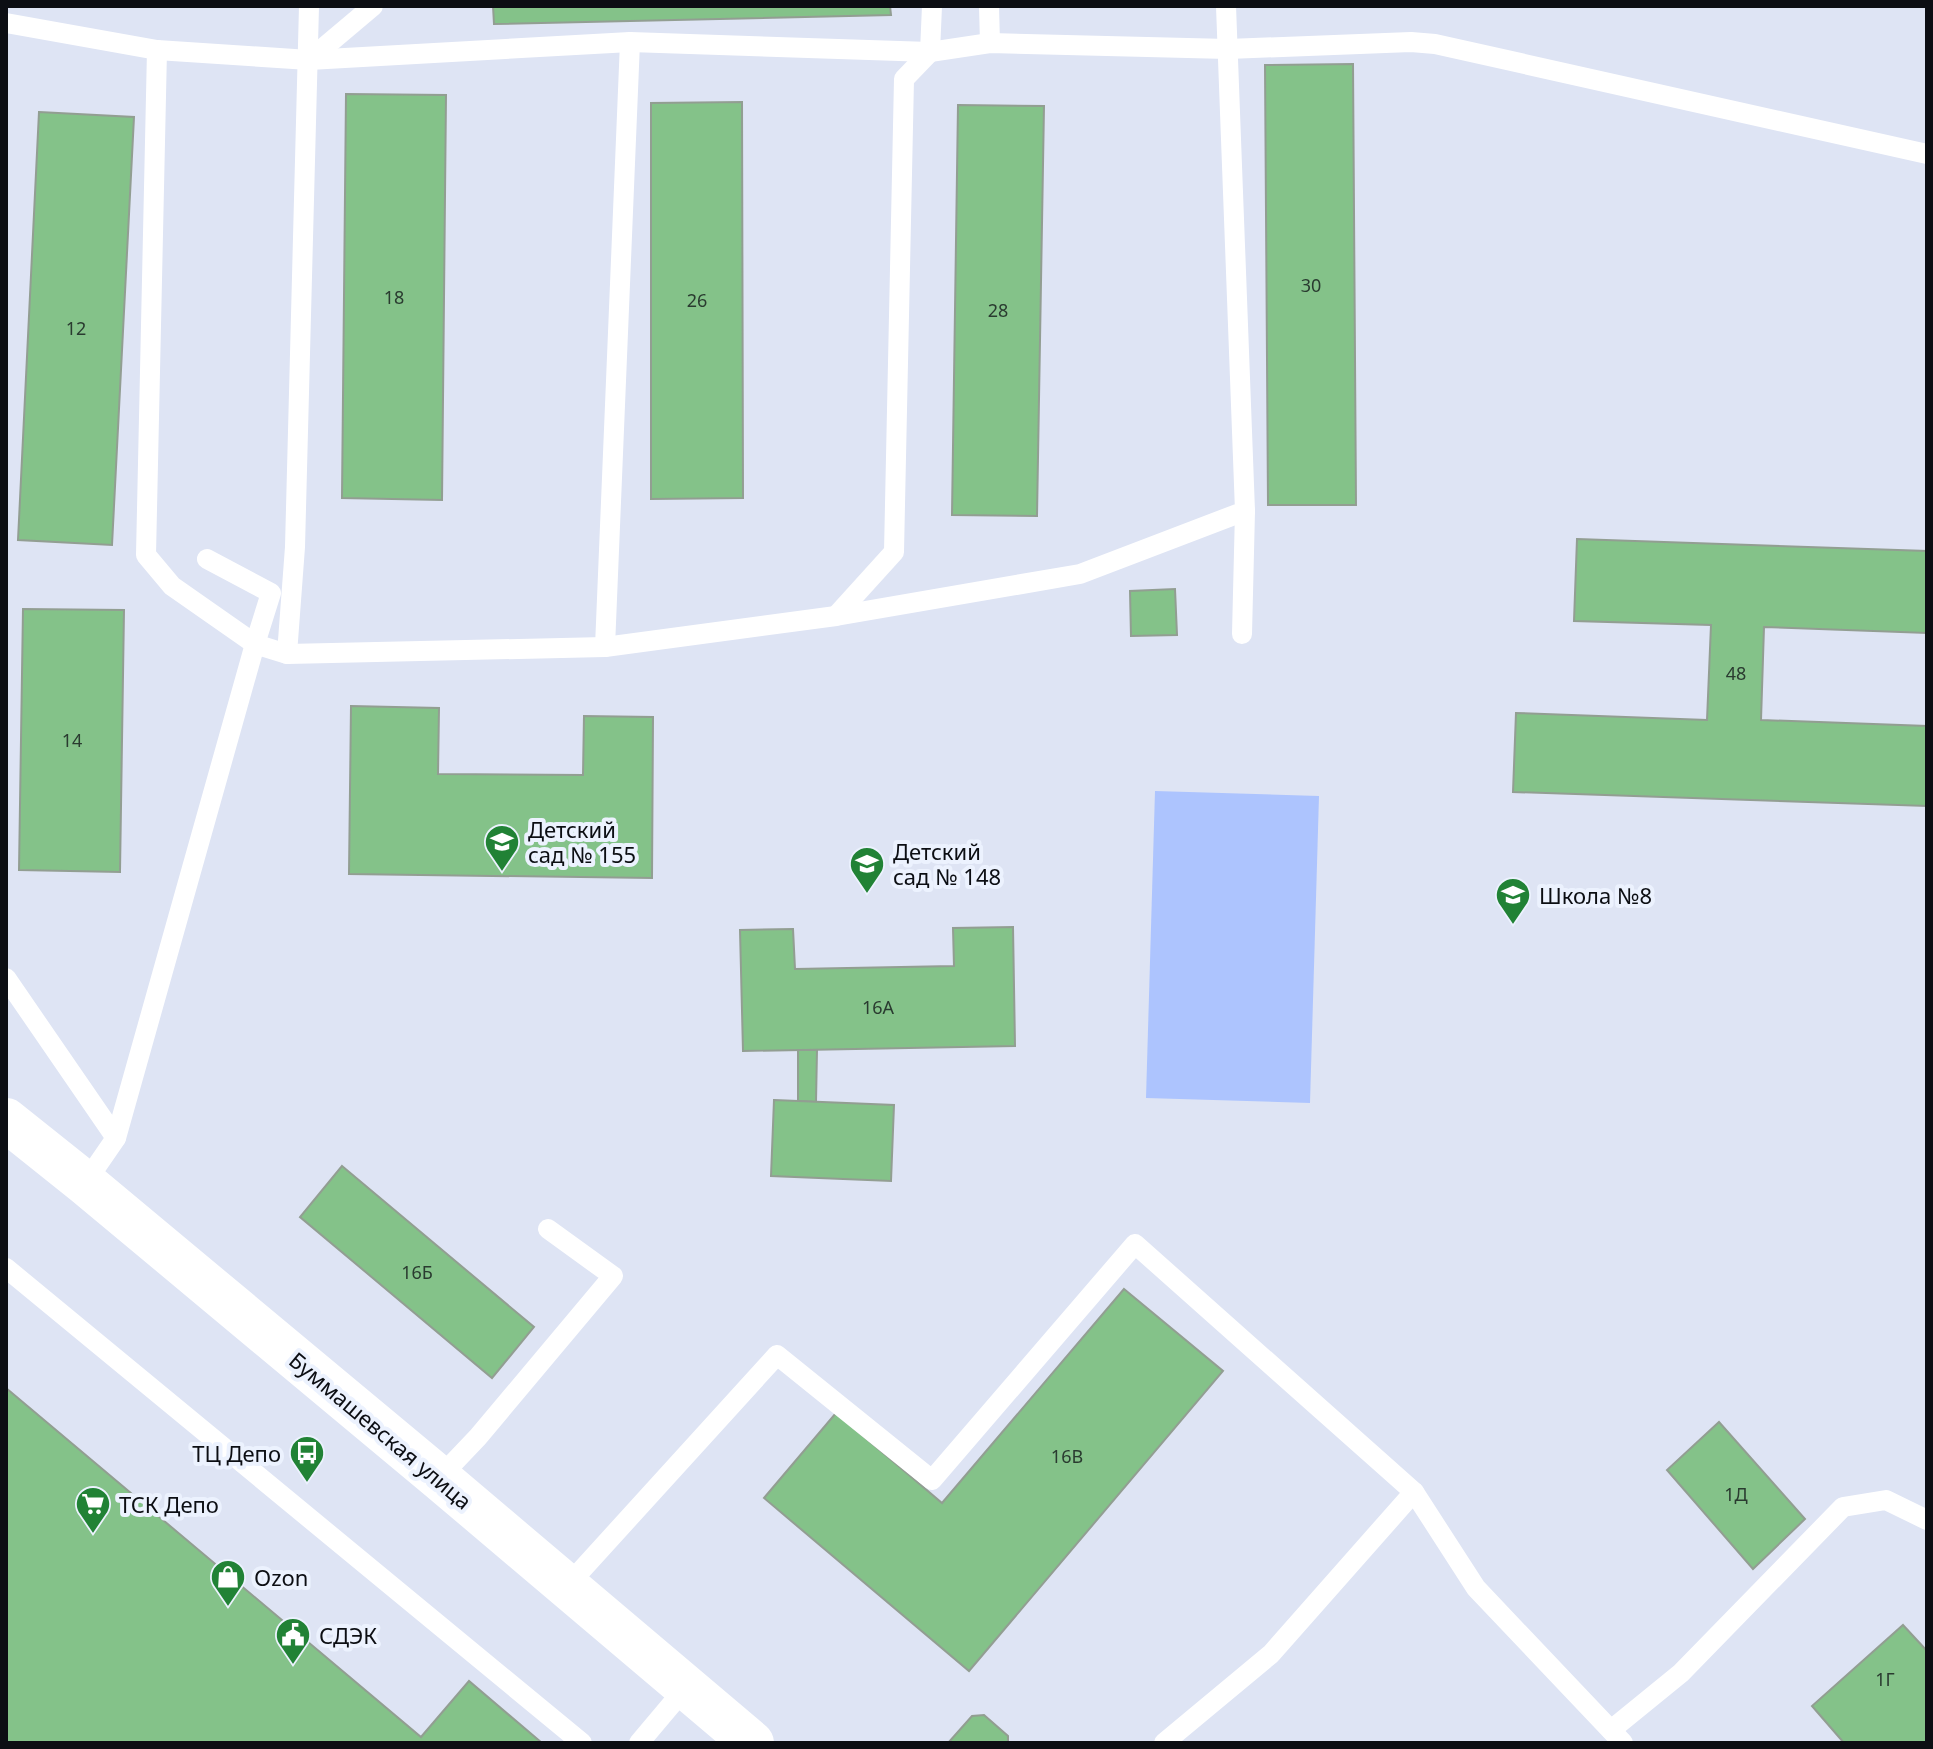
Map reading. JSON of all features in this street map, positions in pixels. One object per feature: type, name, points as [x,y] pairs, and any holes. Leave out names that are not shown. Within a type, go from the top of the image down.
[{"type":"street","name":"Буммашевская улица","points":[[6,1120],[439,1478],[752,1743]]},
{"type":"lane","points":[[287,654],[295,547],[309,6]]},
{"type":"lane","points":[[309,60],[373,6]]},
{"type":"lane","points":[[836,616],[894,552],[904,79],[930,52],[932,6]]},
{"type":"lane","points":[[989,6],[990,43]]},
{"type":"lane","points":[[1226,6],[1245,511],[1242,634]]},
{"type":"lane","points":[[6,23],[157,50],[309,60],[630,42],[930,52],[990,43],[1228,49],[1411,42],[1435,44],[1927,154]]},
{"type":"lane","points":[[605,647],[630,42]]},
{"type":"lane","points":[[157,50],[146,555],[172,586],[255,644],[287,654],[605,647],[836,616],[1080,574],[1245,511]]},
{"type":"lane","points":[[85,1183],[116,1138],[271,593],[207,559]]},
{"type":"lane","points":[[6,978],[116,1138]]},
{"type":"lane","points":[[439,1478],[478,1437],[613,1276],[548,1229]]},
{"type":"lane","points":[[567,1586],[777,1355],[932,1480],[1135,1244],[1414,1492],[1476,1588],[1617,1737],[1843,1507],[1886,1500],[1927,1520]]},
{"type":"lane","points":[[6,1268],[582,1743]]},
{"type":"lane","points":[[1164,1743],[1271,1654],[1414,1492]]},
{"type":"lane","points":[[639,1743],[687,1686]]},
{"type":"shaded area","points":[[1155,791],[1319,796],[1310,1103],[1146,1098]]},
{"type":"building","points":[[493,6],[890,6],[891,15],[494,24]]},
{"type":"building","points":[[1353,64],[1356,505],[1268,505],[1265,65]]},
{"type":"building","points":[[346,94],[446,95],[442,500],[342,498]]},
{"type":"building","points":[[742,102],[743,498],[651,499],[651,103]]},
{"type":"building","points":[[958,105],[1044,106],[1037,516],[952,515]]},
{"type":"building","points":[[39,112],[134,117],[112,545],[18,540]]},
{"type":"building","points":[[1577,539],[1927,551],[1927,633],[1764,627],[1761,720],[1927,726],[1927,806],[1513,792],[1516,713],[1707,720],[1711,625],[1574,621]]},
{"type":"building","points":[[1175,589],[1177,635],[1131,636],[1130,591]]},
{"type":"building","points":[[23,609],[124,610],[120,872],[19,870]]},
{"type":"building","points":[[351,706],[439,708],[438,774],[583,775],[584,716],[653,717],[652,878],[349,874]]},
{"type":"building","points":[[1013,927],[1015,1046],[743,1051],[740,930],[793,929],[795,969],[954,966],[953,928]]},
{"type":"building","points":[[798,1050],[817,1050],[816,1102],[798,1101]]},
{"type":"building","points":[[774,1100],[894,1105],[891,1181],[771,1176]]},
{"type":"building","points":[[342,1166],[534,1327],[492,1378],[300,1217]]},
{"type":"building","points":[[1124,1289],[1223,1371],[969,1671],[764,1498],[836,1413],[942,1503]]},
{"type":"building","name":"ТСК Депо","points":[[6,1388],[421,1737],[469,1681],[542,1743],[6,1743]]},
{"type":"building","points":[[1719,1422],[1805,1519],[1753,1569],[1667,1470]]},
{"type":"building","points":[[1903,1625],[1927,1651],[1927,1743],[1844,1743],[1812,1706]]},
{"type":"building","points":[[984,1715],[1008,1736],[1008,1743],[948,1743],[972,1716]]},
{"type":"place","name":"Детский сад № 155","points":[[502,873]]},
{"type":"place","name":"Детский сад № 148","points":[[867,895]]},
{"type":"place","name":"Школа №8","points":[[1513,926]]},
{"type":"place","name":"ТЦ Депо","points":[[307,1484]]},
{"type":"place","name":"ТСК Депо","points":[[93,1535]]},
{"type":"place","name":"Ozon","points":[[228,1608]]},
{"type":"place","name":"СДЭК","points":[[293,1666]]}]
